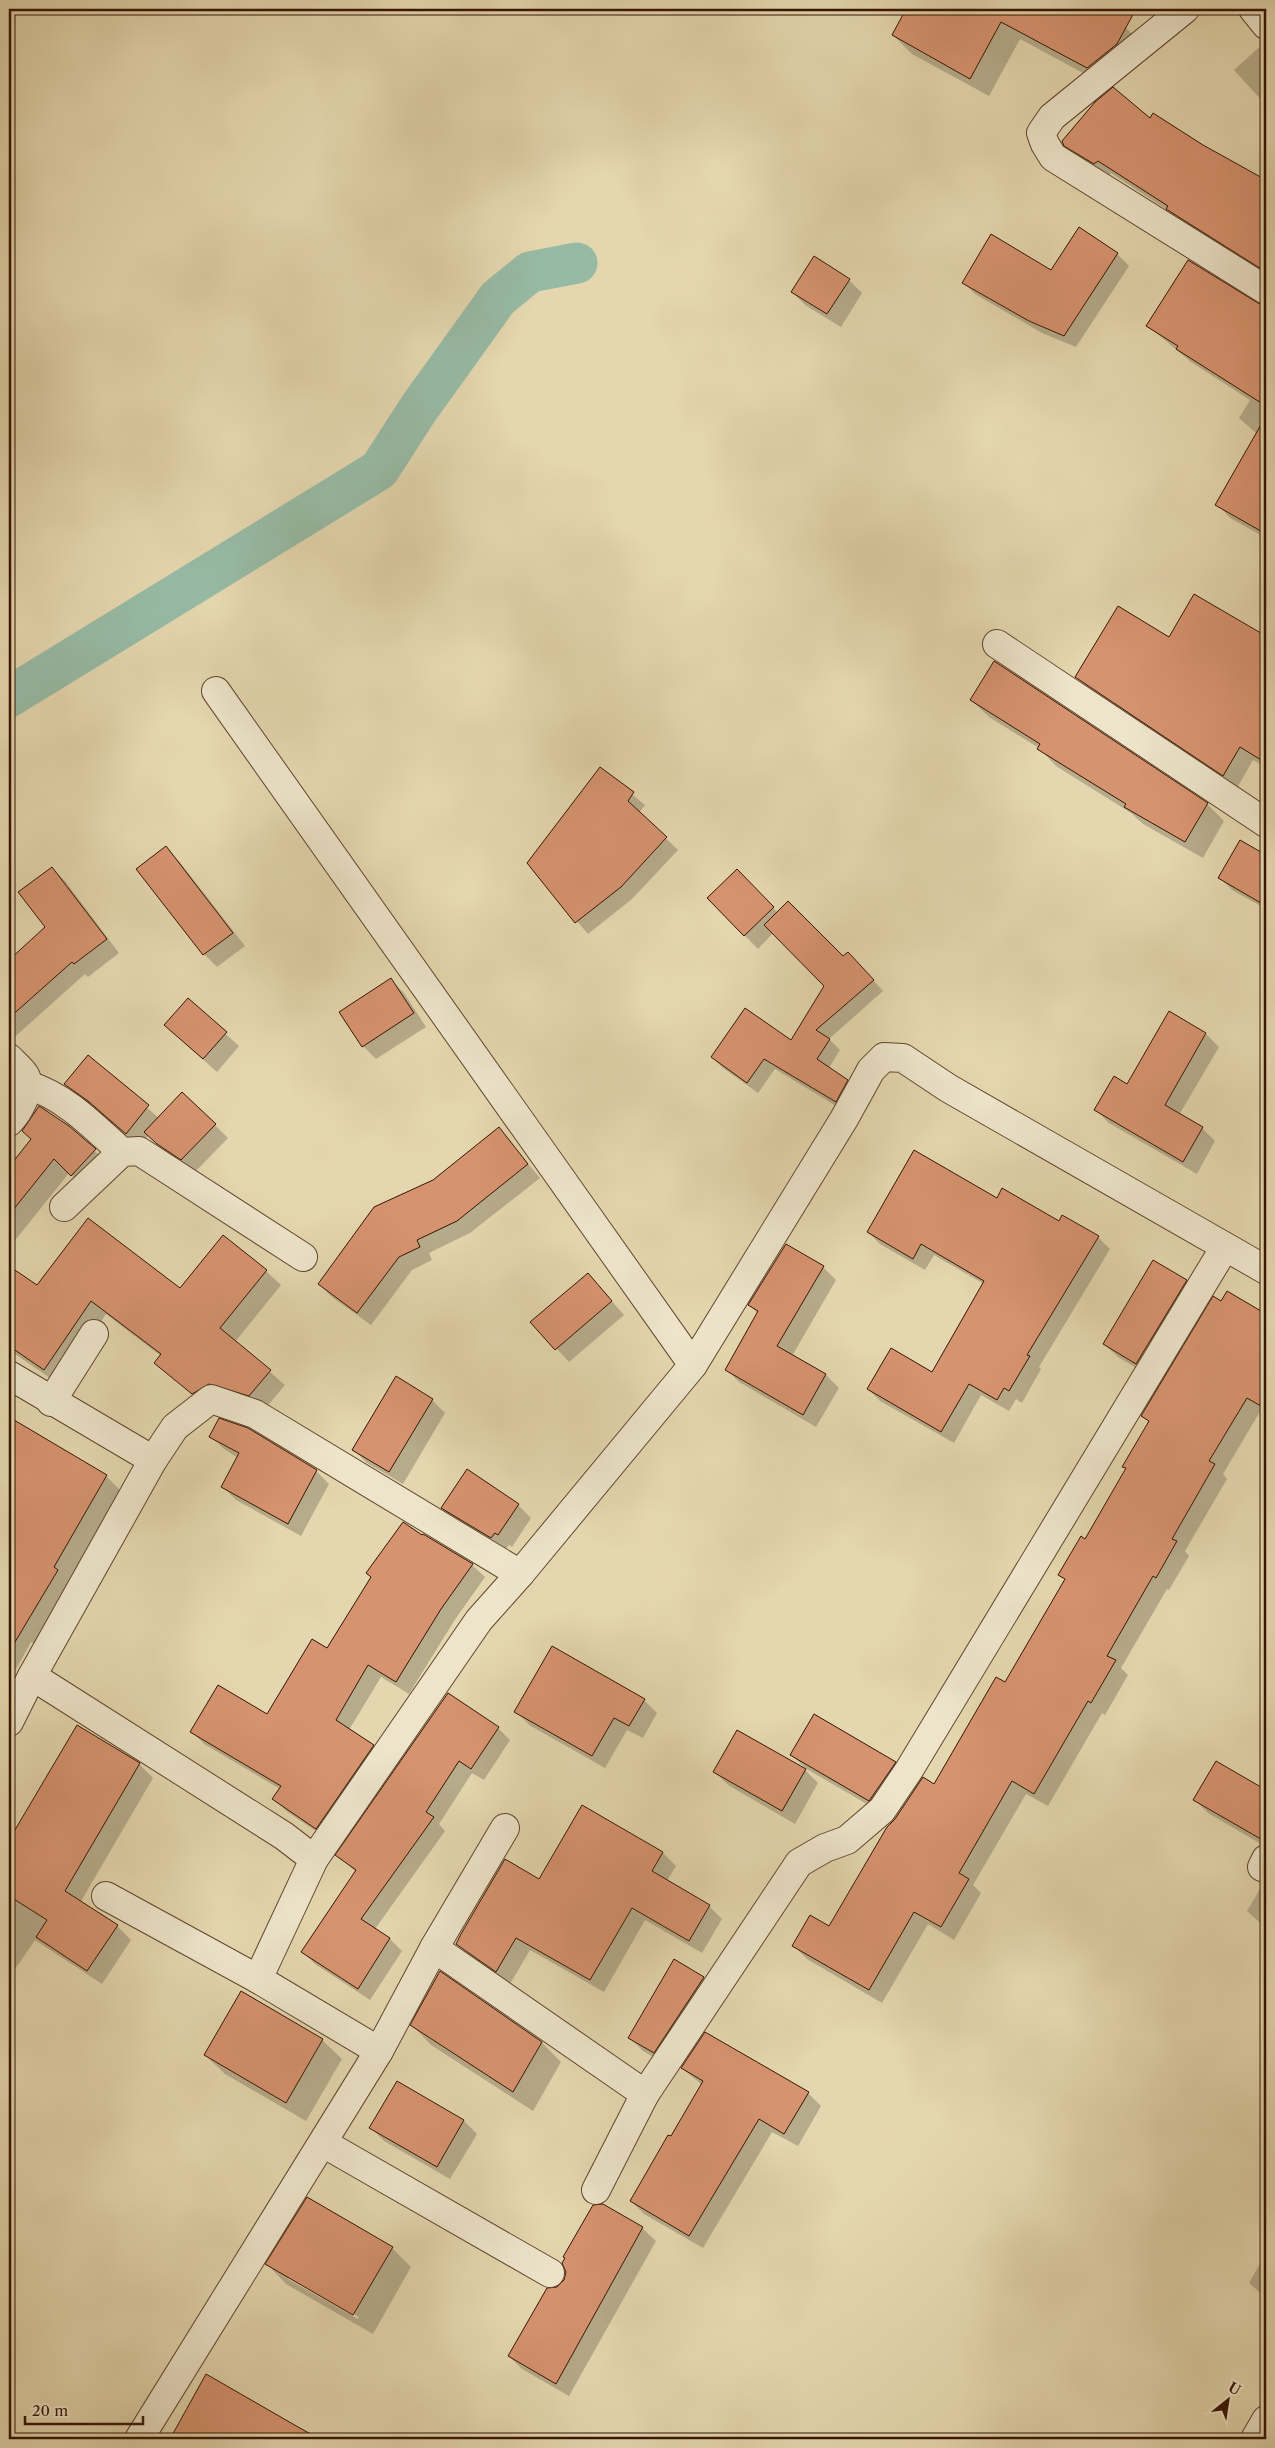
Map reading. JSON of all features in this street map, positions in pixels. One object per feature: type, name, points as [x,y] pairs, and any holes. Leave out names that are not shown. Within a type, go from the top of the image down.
[{"type":"street","points":[[1185,9],[1052,117],[1041,133],[1045,144],[1053,156],[1266,290]]},
{"type":"street","points":[[1252,9],[1266,26]]},
{"type":"street","points":[[997,644],[1266,823]]},
{"type":"street","points":[[216,691],[692,1365]]},
{"type":"street","points":[[258,1979],[314,1859],[479,1620],[520,1574],[692,1365],[844,1119],[871,1070],[884,1057],[903,1058],[948,1088],[1266,1270]]},
{"type":"street","points":[[9,1058],[26,1076],[28,1085],[17,1113],[9,1122]]},
{"type":"street","points":[[28,1085],[42,1089],[70,1106],[122,1152]]},
{"type":"street","points":[[64,1207],[122,1152],[139,1151],[303,1257]]},
{"type":"street","points":[[596,2190],[645,2094],[799,1863],[825,1848],[847,1840],[882,1810],[914,1762],[1226,1248]]},
{"type":"street","points":[[52,1402],[94,1334]]},
{"type":"street","points":[[9,1375],[153,1460]]},
{"type":"street","points":[[9,1722],[32,1676],[153,1460],[175,1427],[211,1398],[255,1414],[520,1574]]},
{"type":"street","points":[[32,1676],[284,1836],[314,1859]]},
{"type":"street","points":[[139,2439],[379,2051],[434,1948],[505,1828]]},
{"type":"street","points":[[106,1896],[258,1979],[379,2051]]},
{"type":"street","points":[[434,1948],[645,2094]]},
{"type":"street","points":[[323,2142],[550,2273]]},
{"type":"street","points":[[1255,2439],[1266,2420]]},
{"type":"building","points":[[906,9],[1136,9],[1117,44],[1087,68],[1001,22],[970,79],[892,35]]},
{"type":"building","points":[[1113,87],[1150,118],[1153,113],[1203,145],[1266,180],[1266,272],[1166,209],[1168,206],[1098,161],[1094,164],[1064,146],[1062,141],[1095,102]]},
{"type":"building","points":[[1079,227],[1118,253],[1064,336],[1029,321],[962,283],[991,234],[1051,270]]},
{"type":"building","points":[[814,256],[850,279],[827,314],[791,292]]},
{"type":"building","points":[[1188,260],[1266,306],[1266,406],[1176,349],[1178,346],[1146,326]]},
{"type":"building","points":[[1266,416],[1266,534],[1215,505]]},
{"type":"building","points":[[1194,594],[1266,636],[1266,763],[1240,747],[1223,776],[1075,677],[1118,606],[1169,637]]},
{"type":"building","points":[[994,661],[1208,803],[1185,842],[1124,807],[1126,804],[1037,749],[1040,744],[970,700]]},
{"type":"building","points":[[600,767],[634,792],[628,801],[667,837],[621,887],[575,923],[527,863]]},
{"type":"building","points":[[1240,840],[1266,855],[1266,906],[1218,878]]},
{"type":"building","points":[[166,846],[233,933],[203,955],[136,869]]},
{"type":"building","points":[[52,867],[107,939],[74,964],[72,962],[9,1018],[9,960],[45,927],[18,892]]},
{"type":"building","points":[[737,869],[774,907],[744,936],[707,898]]},
{"type":"building","points":[[788,901],[843,956],[848,952],[874,980],[816,1030],[830,1039],[817,1059],[848,1080],[836,1102],[764,1059],[747,1083],[711,1057],[745,1008],[791,1040],[824,986],[764,925]]},
{"type":"building","points":[[391,978],[414,1013],[362,1047],[339,1012]]},
{"type":"building","points":[[188,998],[227,1032],[203,1059],[164,1025]]},
{"type":"building","points":[[1169,1011],[1206,1033],[1165,1105],[1203,1127],[1183,1162],[1094,1110],[1114,1076],[1127,1084]]},
{"type":"building","points":[[88,1055],[149,1105],[126,1134],[88,1101],[64,1084]]},
{"type":"building","points":[[182,1092],[216,1124],[181,1160],[157,1144],[144,1132]]},
{"type":"building","points":[[39,1106],[69,1126],[96,1149],[71,1176],[54,1159],[9,1215],[9,1167],[31,1139],[22,1131]]},
{"type":"building","points":[[499,1127],[528,1164],[457,1221],[417,1240],[420,1247],[399,1257],[357,1313],[318,1284],[374,1207],[433,1180]]},
{"type":"building","points":[[914,1150],[997,1198],[1002,1188],[1059,1221],[1062,1215],[1099,1236],[1027,1355],[1030,1356],[1009,1391],[1004,1388],[997,1400],[969,1384],[941,1432],[867,1389],[891,1348],[932,1372],[984,1281],[921,1244],[913,1259],[867,1232]]},
{"type":"building","points":[[88,1218],[180,1288],[223,1235],[267,1270],[220,1328],[271,1370],[249,1396],[209,1384],[192,1394],[154,1363],[161,1354],[91,1301],[44,1370],[9,1346],[9,1266],[37,1285]]},
{"type":"building","points":[[786,1244],[824,1266],[777,1346],[826,1374],[803,1415],[725,1370],[758,1311],[748,1305]]},
{"type":"building","points":[[1153,1260],[1187,1280],[1136,1364],[1103,1344]]},
{"type":"building","points":[[588,1273],[612,1301],[555,1350],[530,1322]]},
{"type":"building","points":[[1227,1291],[1266,1314],[1266,1409],[1247,1398],[1209,1461],[1215,1464],[1172,1539],[1177,1541],[1156,1578],[1153,1576],[1107,1656],[1116,1660],[1091,1703],[1088,1701],[1034,1794],[1012,1781],[959,1873],[969,1879],[941,1927],[914,1912],[869,1990],[792,1946],[810,1915],[829,1926],[887,1827],[895,1819],[923,1777],[934,1784],[996,1677],[1005,1682],[1065,1579],[1058,1575],[1081,1536],[1085,1539],[1126,1468],[1122,1467],[1149,1421],[1141,1416],[1213,1296],[1221,1301]]},
{"type":"building","points":[[396,1376],[433,1399],[389,1472],[352,1450]]},
{"type":"building","points":[[9,1417],[107,1475],[54,1567],[58,1570],[9,1652]]},
{"type":"building","points":[[219,1418],[248,1428],[317,1470],[288,1524],[221,1487],[239,1453],[209,1437]]},
{"type":"building","points":[[467,1469],[519,1504],[498,1535],[495,1533],[491,1538],[441,1508]]},
{"type":"building","points":[[403,1522],[473,1564],[441,1609],[396,1682],[368,1665],[336,1720],[374,1745],[316,1829],[272,1799],[281,1786],[190,1732],[218,1685],[267,1714],[312,1639],[327,1648],[371,1577],[366,1573]]},
{"type":"building","points":[[552,1646],[645,1699],[629,1726],[614,1718],[592,1756],[514,1712]]},
{"type":"building","points":[[448,1693],[499,1727],[471,1769],[459,1761],[426,1812],[434,1817],[361,1919],[390,1938],[358,1989],[301,1952],[356,1870],[335,1855]]},
{"type":"building","points":[[814,1714],[896,1762],[869,1801],[790,1755]]},
{"type":"building","points":[[77,1725],[140,1763],[65,1891],[118,1925],[87,1971],[36,1937],[47,1920],[9,1896],[9,1840]]},
{"type":"building","points":[[737,1730],[806,1769],[782,1811],[713,1772]]},
{"type":"building","points":[[1216,1761],[1266,1790],[1266,1842],[1193,1800]]},
{"type":"building","points":[[582,1805],[663,1852],[652,1871],[710,1905],[689,1941],[632,1908],[590,1980],[516,1938],[496,1972],[456,1944],[461,1934],[505,1859],[539,1879]]},
{"type":"building","points":[[674,1959],[704,1977],[654,2053],[628,2038]]},
{"type":"building","points":[[440,1971],[542,2042],[513,2092],[410,2025]]},
{"type":"building","points":[[241,1991],[323,2039],[286,2103],[204,2055]]},
{"type":"building","points":[[705,2032],[809,2092],[784,2134],[759,2119],[689,2236],[630,2201],[668,2135],[671,2136],[703,2081],[681,2068]]},
{"type":"building","points":[[397,2081],[464,2120],[437,2167],[369,2128]]},
{"type":"building","points":[[307,2197],[393,2247],[353,2315],[265,2264]]},
{"type":"building","points":[[603,2204],[643,2227],[556,2384],[508,2356],[547,2288],[557,2287],[564,2280],[566,2272],[562,2263],[565,2258],[563,2257],[593,2205]]},
{"type":"building","points":[[206,2374],[319,2439],[170,2439]]},
{"type":"waterway","points":[[9,697],[379,470],[419,408],[498,298],[530,272],[577,263]]}]
